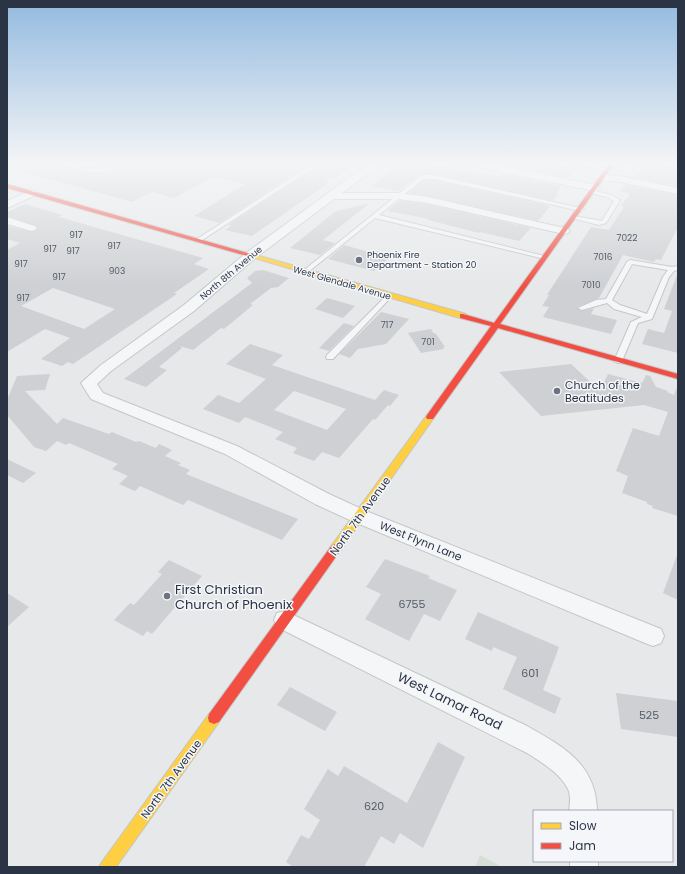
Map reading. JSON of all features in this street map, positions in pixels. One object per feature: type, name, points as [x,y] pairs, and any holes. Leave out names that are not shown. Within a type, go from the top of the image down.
[{"type":"main road","name":"West Glendale Avenue","points":[[73,205],[678,377]]},
{"type":"main road","name":"North 7th Avenue","points":[[107,867],[583,205]]},
{"type":"street","name":"North 8th Avenue","points":[[89,383],[106,368],[190,308],[226,275],[320,205]]},
{"type":"street","points":[[447,205],[564,231]]},
{"type":"street","points":[[7,220],[31,228]]},
{"type":"street","name":"West Flynn Lane","points":[[89,383],[97,396],[231,450],[315,496],[359,516],[653,636]]},
{"type":"street","name":"West Lamar Road","points":[[285,620],[511,731],[545,750],[558,760],[575,777],[581,788],[583,810]]},
{"type":"lane","points":[[197,241],[253,205]]},
{"type":"lane","points":[[305,272],[388,205]]},
{"type":"lane","points":[[565,205],[581,208]]},
{"type":"lane","points":[[574,218],[599,223],[604,222],[614,205]]},
{"type":"lane","points":[[375,216],[545,257]]},
{"type":"lane","points":[[608,301],[630,262],[675,269]]},
{"type":"lane","points":[[618,361],[635,322],[649,316],[666,278],[675,269]]},
{"type":"lane","points":[[330,356],[389,296]]},
{"type":"lane","points":[[582,308],[599,302],[608,301],[617,307],[649,316]]},
{"type":"shaded area","points":[[480,855],[502,867],[475,867]]},
{"type":"building","points":[[23,205],[28,205],[63,215],[59,217],[203,258],[194,264],[209,269],[174,293],[177,294],[73,364],[68,362],[62,366],[41,359],[70,338],[45,329],[7,352],[7,250],[20,243],[7,239],[7,226],[31,232],[38,228],[35,225],[7,216],[7,212]],"holes":[[[53,288],[115,309],[84,329],[21,306]]]},
{"type":"building","points":[[212,205],[247,205],[219,223],[194,216]]},
{"type":"building","points":[[258,205],[297,205],[252,236],[225,230],[231,226],[228,225]]},
{"type":"building","points":[[368,205],[323,240],[335,243],[320,255],[290,248],[336,211]]},
{"type":"building","points":[[394,205],[431,205],[531,228],[519,241],[479,233],[428,220],[429,219],[387,211]]},
{"type":"building","points":[[467,205],[550,206],[538,221]]},
{"type":"building","points":[[678,205],[678,227],[661,260],[656,259],[654,262],[623,255],[599,298],[577,307],[582,311],[594,308],[591,314],[617,320],[611,334],[543,317],[549,307],[542,306],[549,295],[547,295],[591,227],[609,230],[624,207],[621,206]]},
{"type":"building","name":"Phoenix Fire Department - Station 20","points":[[344,245],[369,252],[372,250],[386,253],[382,256],[389,258],[374,271],[328,259]]},
{"type":"building","points":[[263,270],[289,278],[278,287],[271,288],[250,304],[253,305],[224,329],[221,328],[193,350],[180,346],[182,348],[159,367],[167,370],[146,387],[124,379],[252,283],[247,278],[255,271]]},
{"type":"building","points":[[677,275],[678,353],[642,344],[648,329],[664,333],[672,311],[664,309]]},
{"type":"building","points":[[327,298],[355,306],[343,318],[315,309]]},
{"type":"building","points":[[381,312],[409,319],[386,344],[358,349],[350,358],[339,354]]},
{"type":"building","points":[[344,323],[354,326],[329,351],[319,348]]},
{"type":"building","points":[[431,329],[445,347],[443,347],[444,349],[421,353],[408,333]]},
{"type":"building","points":[[250,344],[283,355],[272,365],[375,400],[384,390],[399,395],[375,420],[373,419],[339,458],[322,452],[314,461],[293,453],[297,448],[275,439],[283,432],[245,417],[239,423],[203,409],[218,395],[239,403],[266,379],[226,364]],"holes":[[[294,391],[346,409],[327,430],[274,410]]]},
{"type":"building","points":[[571,364],[600,391],[608,374],[642,383],[646,375],[650,376],[656,387],[668,391],[667,392],[674,395],[676,389],[678,389],[678,516],[652,508],[653,506],[647,504],[647,502],[622,493],[628,476],[616,471],[633,428],[659,436],[668,412],[644,405],[541,416],[499,372]]},
{"type":"building","points":[[50,374],[45,390],[25,391],[57,424],[63,418],[109,434],[112,432],[156,448],[159,444],[172,450],[165,456],[181,463],[178,465],[190,470],[186,474],[298,519],[282,540],[188,500],[183,505],[140,486],[135,491],[119,484],[128,476],[112,469],[118,464],[69,443],[66,445],[57,441],[46,451],[34,447],[7,415],[7,400],[17,376]]},
{"type":"building","points":[[7,459],[36,473],[23,483],[7,475]]},
{"type":"building","points":[[677,555],[678,556],[678,600],[663,593]]},
{"type":"building","points":[[385,559],[430,576],[428,578],[457,590],[440,621],[424,614],[409,641],[365,619],[381,594],[366,587]]},
{"type":"building","name":"First Christian Church of Phoenix","points":[[169,560],[202,576],[152,634],[147,631],[143,636],[114,620],[130,603],[134,605],[162,574],[158,572]]},
{"type":"building","points":[[7,593],[29,607],[7,627]]},
{"type":"building","points":[[478,612],[559,647],[543,690],[561,698],[555,714],[503,689],[517,657],[493,647],[492,651],[465,639]]},
{"type":"building","points":[[290,687],[337,712],[325,731],[277,705]]},
{"type":"building","points":[[616,693],[678,701],[678,737],[621,729]]},
{"type":"building","points":[[438,742],[465,757],[423,848],[400,833],[394,844],[381,836],[364,867],[293,867],[286,862],[301,835],[309,839],[320,820],[304,809],[328,769],[338,776],[344,766],[407,803]]},
{"type":"traffic: slow","points":[[249,255],[463,316]]},
{"type":"traffic: slow","points":[[336,548],[430,417]]},
{"type":"traffic: slow","points":[[107,867],[214,718]]},
{"type":"traffic: jam","points":[[73,205],[249,255]]},
{"type":"traffic: jam","points":[[430,417],[583,205]]},
{"type":"traffic: jam","points":[[463,316],[678,377]]},
{"type":"traffic: jam","points":[[214,718],[336,548]]},
{"type":"place","name":"Phoenix Fire Department - Station 20","points":[[359,260]]},
{"type":"place","name":"Church of the Beatitudes","points":[[557,391]]},
{"type":"place","name":"First Christian Church of Phoenix","points":[[167,596]]}]
